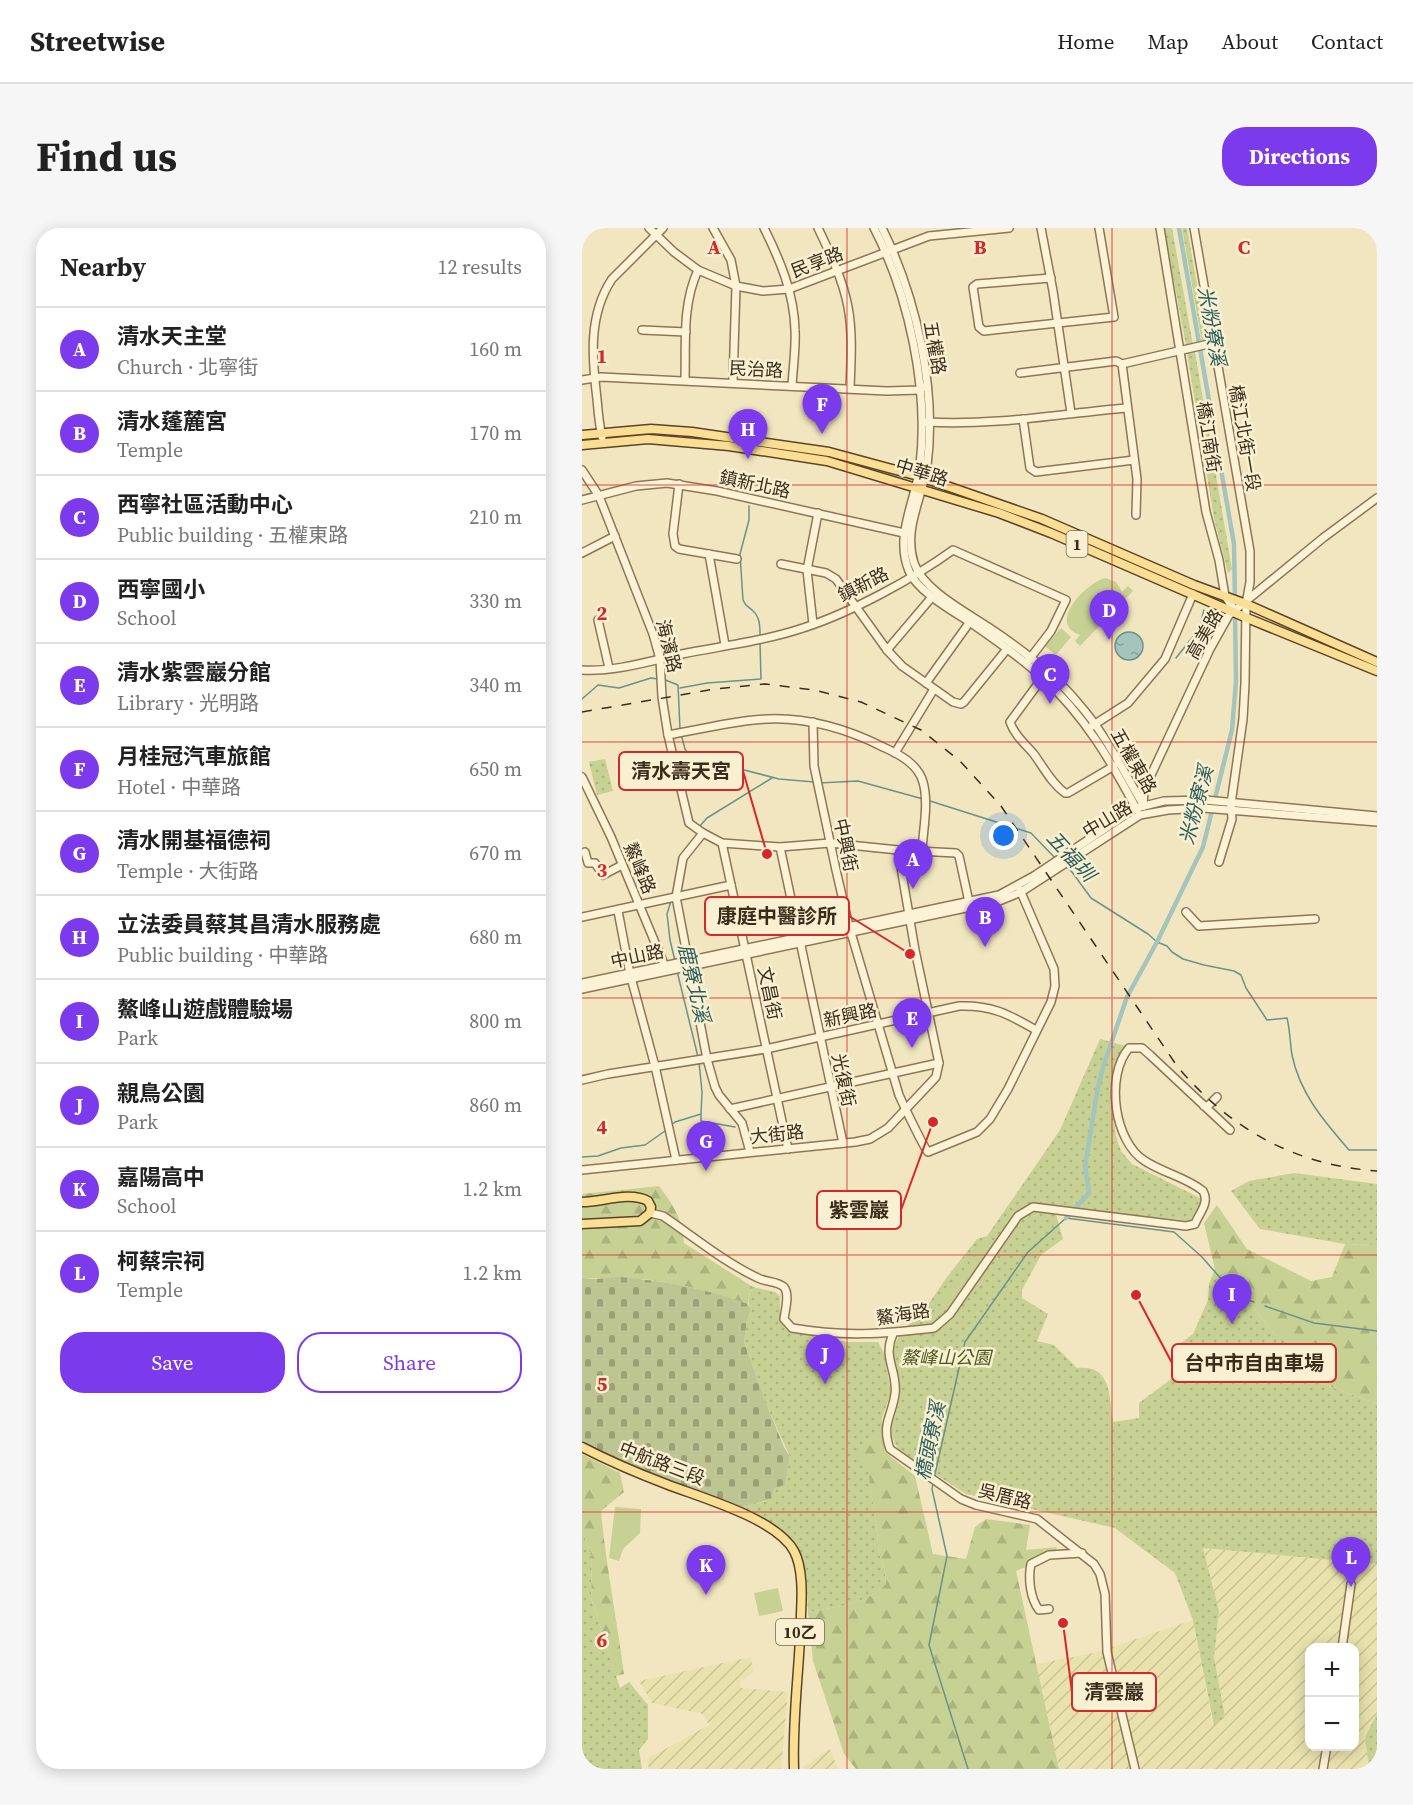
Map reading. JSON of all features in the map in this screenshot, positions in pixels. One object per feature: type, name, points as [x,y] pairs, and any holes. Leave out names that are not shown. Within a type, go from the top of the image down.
[{"type":"main road","name":"中華路","points":[[582,445],[602,437],[651,429],[692,432],[829,452],[921,477],[1042,519],[1185,582],[1225,596]]},
{"type":"main road","name":"中華路","points":[[582,435],[737,447],[826,461],[989,510],[1036,527],[1232,613]]},
{"type":"main road","name":"1","points":[[1225,596],[1377,662]]},
{"type":"main road","name":"1","points":[[1232,613],[1377,670]]},
{"type":"main road","points":[[582,1202],[629,1197],[642,1198],[648,1201],[651,1207],[650,1213],[640,1221],[582,1224]]},
{"type":"main road","name":"中航路三段","points":[[582,1447],[667,1485],[751,1517],[789,1544],[797,1560],[801,1591],[793,1727],[794,1769]]},
{"type":"street","name":"民享路","points":[[649,228],[698,270],[736,286],[763,291],[789,289],[929,236],[1010,228]]},
{"type":"street","points":[[602,437],[594,378],[594,335],[600,301],[612,279],[663,228]]},
{"type":"street","points":[[712,228],[731,260],[736,286],[734,382]]},
{"type":"street","points":[[764,228],[780,260],[789,289],[796,332],[792,386]]},
{"type":"street","points":[[818,228],[837,271],[848,306],[851,330],[850,388]]},
{"type":"street","name":"五權路","points":[[874,228],[890,251],[910,297],[926,384],[927,465],[921,477]]},
{"type":"street","name":"五權路","points":[[882,228],[908,319],[925,422]]},
{"type":"street","points":[[1041,228],[1051,278],[1071,413]]},
{"type":"street","points":[[1051,278],[977,284],[973,287],[980,327],[984,331],[1114,317],[1099,228]]},
{"type":"street","name":"橋江南街","points":[[1160,228],[1206,512],[1219,560],[1225,596],[1232,613]]},
{"type":"street","name":"橋江北街一段","points":[[1194,228],[1210,345],[1250,550],[1250,582],[1245,604],[1247,618],[1242,719],[1231,807]]},
{"type":"street","points":[[685,380],[688,295],[698,270]]},
{"type":"street","points":[[642,330],[686,332]]},
{"type":"street","points":[[1020,373],[1116,361],[1122,364],[1210,345]]},
{"type":"street","points":[[1122,364],[1137,479],[1136,515]]},
{"type":"street","name":"民治路","points":[[582,380],[601,376],[920,390]]},
{"type":"street","points":[[920,390],[926,384]]},
{"type":"street","points":[[925,422],[972,423],[1126,408]]},
{"type":"street","points":[[1023,419],[1032,471],[1134,460]]},
{"type":"street","name":"海濱路","points":[[582,470],[598,496],[653,634],[660,659],[662,697],[668,735],[687,819],[703,833]]},
{"type":"street","name":"五權東路","points":[[921,477],[910,532],[915,574],[1006,649],[1028,661],[1092,726]]},
{"type":"street","points":[[679,484],[673,534],[675,546],[737,559]]},
{"type":"street","name":"鎮新北路","points":[[582,500],[636,486],[679,484],[904,533]]},
{"type":"street","name":"五權東路","points":[[918,489],[904,533],[904,551],[915,574],[932,597],[971,620],[1065,687],[1116,765],[1140,810]]},
{"type":"street","name":"高美路","points":[[1140,810],[1144,790],[1210,649],[1232,613],[1323,538],[1377,498]]},
{"type":"street","points":[[813,624],[807,570],[818,513]]},
{"type":"street","points":[[582,553],[615,536]]},
{"type":"street","name":"鎮新路","points":[[582,670],[660,659],[774,636],[813,624],[856,606],[953,550],[1066,600],[1051,631],[1028,661]]},
{"type":"street","points":[[709,554],[725,645]]},
{"type":"street","points":[[781,564],[826,573],[836,579],[887,650],[902,666],[954,702],[961,704],[964,702],[1006,649]]},
{"type":"street","points":[[1092,726],[1134,698],[1165,659],[1193,594]]},
{"type":"street","points":[[887,650],[932,597]]},
{"type":"street","points":[[598,620],[609,668]]},
{"type":"street","points":[[926,683],[971,620]]},
{"type":"street","points":[[1042,677],[1010,719],[1011,726],[1058,788],[1065,793],[1116,765]]},
{"type":"street","points":[[896,753],[934,689]]},
{"type":"street","points":[[668,735],[754,720],[776,719],[813,722],[867,739],[896,753],[916,768],[923,781],[926,795],[922,851]]},
{"type":"street","name":"中興街","points":[[813,722],[814,766],[850,929],[905,1109],[923,1147],[928,1152],[977,1132],[990,1119],[1008,1089],[1036,1030]]},
{"type":"street","name":"鰲峰路","points":[[582,777],[640,905],[666,969]]},
{"type":"street","name":"中山路","points":[[582,983],[631,976],[850,929],[999,901],[1140,810],[1164,801],[1231,807]]},
{"type":"street","points":[[1219,862],[1232,819],[1231,807],[1377,816]]},
{"type":"street","points":[[1321,814],[1377,822]]},
{"type":"street","points":[[750,1152],[744,1126],[715,1087],[707,1059],[676,897],[683,858],[703,833],[722,843],[780,847],[830,843],[958,854],[969,902]]},
{"type":"street","name":"文昌街","points":[[722,843],[788,1149]]},
{"type":"street","name":"光復街","points":[[780,847],[843,1143]]},
{"type":"street","points":[[730,1109],[939,1063],[897,850]]},
{"type":"street","points":[[585,852],[588,863],[595,863],[603,875],[622,865]]},
{"type":"street","points":[[582,917],[731,885]]},
{"type":"street","points":[[1020,889],[1054,969],[1055,986],[1051,1002],[1036,1030]]},
{"type":"street","name":"中山路","points":[[909,917],[1020,889]]},
{"type":"street","points":[[618,911],[631,976],[656,1066],[676,1160]]},
{"type":"street","points":[[1186,912],[1199,926],[1315,919]]},
{"type":"street","name":"中山路","points":[[582,990],[631,976]]},
{"type":"street","name":"新興路","points":[[582,1080],[766,1049],[959,1006],[985,1006],[999,1010],[1036,1030]]},
{"type":"street","name":"鰲海路","points":[[650,1213],[663,1216],[740,1269],[760,1280],[781,1285],[786,1289],[784,1319],[792,1328],[848,1335],[893,1334],[934,1328],[950,1314],[1018,1216],[1028,1208],[1186,1226],[1195,1224],[1206,1203],[1206,1194],[1145,1161],[1127,1142],[1115,1101],[1114,1087],[1126,1052],[1132,1047],[1142,1048],[1204,1107]]},
{"type":"street","name":"大街路","points":[[582,1170],[863,1141],[888,1128],[936,1077],[939,1063]]},
{"type":"street","points":[[1218,1097],[1204,1107],[1230,1130]]},
{"type":"street","name":"吳厝路","points":[[893,1334],[888,1350],[895,1394],[887,1418],[886,1434],[890,1449],[961,1499],[976,1506],[1038,1519],[1082,1553],[1094,1564],[1100,1574],[1105,1594],[1107,1652],[1135,1769]]},
{"type":"street","points":[[1049,1609],[1039,1610],[1034,1604],[1029,1573],[1031,1564],[1049,1555],[1082,1553]]},
{"type":"street","points":[[1343,1643],[1352,1584]]},
{"type":"street","points":[[1323,1769],[1326,1751]]},
{"type":"shaded area","points":[[1203,1548],[1377,1564],[1377,1714],[1365,1737],[1369,1769],[1059,1769],[1036,1664],[1094,1653],[1193,1620],[1213,1724],[1225,1716],[1214,1657],[1219,1611]]},
{"type":"shaded area","points":[[751,1657],[753,1673],[740,1682],[741,1688],[788,1692],[781,1769],[649,1769],[647,1759],[709,1725],[703,1714],[652,1703],[639,1681]]},
{"type":"shaded area","points":[[830,1749],[838,1769],[804,1769],[803,1767]]},
{"type":"green space","points":[[1164,228],[1172,228],[1193,345],[1186,345]]},
{"type":"green space","points":[[1182,228],[1187,228],[1207,341],[1202,343]]},
{"type":"green space","points":[[1195,352],[1232,569],[1228,573],[1214,519],[1187,353]]},
{"type":"green space","points":[[1106,578],[1116,582],[1122,592],[1128,586],[1133,591],[1080,646],[1075,641],[1080,635],[1070,629],[1067,621],[1069,612],[1082,593],[1099,580]]},
{"type":"green space","points":[[1061,628],[1071,637],[1056,655],[1045,646]]},
{"type":"green space","points":[[605,759],[613,791],[597,795],[589,762]]},
{"type":"green space","name":"鰲峰山公園","points":[[1100,1039],[1126,1046],[1111,1095],[1116,1136],[1121,1151],[1132,1164],[1202,1199],[1192,1221],[1054,1207],[1063,1239],[1041,1255],[1022,1290],[1022,1298],[1048,1314],[1037,1341],[1054,1345],[1077,1368],[1088,1368],[1103,1376],[1109,1392],[1113,1422],[1139,1418],[1139,1403],[1179,1373],[1178,1345],[1193,1334],[1208,1300],[1209,1284],[1215,1269],[1253,1307],[1310,1379],[1377,1404],[1377,1564],[1203,1548],[1219,1611],[1214,1657],[1225,1717],[1214,1725],[1193,1620],[1175,1573],[1115,1528],[966,1494],[901,1452],[893,1437],[893,1423],[900,1388],[892,1348],[903,1330],[923,1312],[977,1239],[987,1236],[1060,1130]]},
{"type":"green space","points":[[1294,1173],[1377,1184],[1377,1245],[1345,1244],[1260,1229],[1231,1191],[1249,1181]]},
{"type":"green space","points":[[659,1186],[676,1213],[682,1227],[684,1243],[753,1287],[748,1304],[690,1287],[645,1279],[582,1278],[582,1194]]},
{"type":"green space","points":[[1217,1205],[1247,1249],[1311,1281],[1332,1277],[1345,1244],[1377,1245],[1377,1404],[1310,1379],[1253,1307],[1215,1269],[1204,1223]]},
{"type":"green space","points":[[989,1238],[997,1244],[949,1308],[940,1302]]},
{"type":"green space","points":[[619,1277],[685,1286],[748,1304],[751,1310],[744,1342],[768,1408],[790,1457],[785,1485],[774,1489],[771,1499],[740,1508],[582,1447],[582,1278]]},
{"type":"green space","points":[[753,1287],[775,1292],[780,1296],[780,1320],[786,1330],[847,1342],[878,1342],[884,1353],[891,1392],[882,1418],[883,1435],[864,1440],[879,1553],[885,1571],[886,1584],[860,1601],[808,1612],[806,1575],[802,1559],[796,1549],[780,1533],[740,1508],[766,1501],[774,1489],[785,1485],[790,1457],[768,1408],[744,1342],[751,1310],[749,1298]]},
{"type":"green space","points":[[883,1435],[885,1452],[915,1476],[933,1554],[966,1559],[975,1527],[986,1519],[1030,1525],[1026,1550],[1057,1547],[1054,1555],[1016,1571],[1059,1769],[856,1769],[844,1754],[813,1661],[808,1612],[860,1601],[886,1584],[885,1571],[879,1553],[868,1470],[853,1455],[860,1451],[864,1439]]},
{"type":"green space","points":[[582,1454],[620,1473],[624,1492],[601,1511],[624,1674],[616,1676],[591,1598],[592,1557],[582,1530]]},
{"type":"green space","points":[[615,1507],[641,1509],[640,1533],[623,1549],[619,1561],[609,1558]]},
{"type":"green space","points":[[582,1530],[592,1557],[591,1598],[620,1688],[629,1682],[648,1705],[648,1739],[639,1750],[642,1769],[582,1769]]},
{"type":"green space","points":[[778,1588],[783,1611],[759,1616],[754,1593]]},
{"type":"green space","points":[[1377,1714],[1377,1769],[1369,1769],[1365,1737]]},
{"type":"water","points":[[1129,632],[1139,636],[1143,646],[1139,656],[1129,660],[1119,656],[1115,646],[1119,636]]},
{"type":"waterway","name":"米粉寮溪","points":[[1179,228],[1234,544],[1235,601]]},
{"type":"waterway","points":[[749,506],[749,520],[740,554],[743,600],[757,616],[760,635]]},
{"type":"waterway","points":[[1176,658],[1199,629],[1204,610]]},
{"type":"waterway","name":"米粉寮溪","points":[[1066,1218],[1089,1193],[1085,1166],[1098,1087],[1127,997],[1157,942],[1203,847],[1232,730],[1236,681],[1235,612]]},
{"type":"waterway","points":[[680,688],[707,683],[761,679],[760,643]]},
{"type":"waterway","name":"五福圳","points":[[582,699],[598,685],[619,688],[651,678],[658,679]]},
{"type":"waterway","name":"五福圳","points":[[663,679],[678,685],[680,729]]},
{"type":"waterway","name":"五福圳","points":[[681,734],[685,749],[690,756],[779,779],[814,782]]},
{"type":"waterway","name":"鹿寮北溪","points":[[699,827],[707,818],[772,778]]},
{"type":"waterway","name":"五福圳","points":[[819,783],[858,781],[923,799]]},
{"type":"waterway","name":"五福圳","points":[[927,800],[1031,833],[1056,859]]},
{"type":"waterway","name":"五福圳","points":[[1065,866],[1091,898],[1157,942],[1167,946],[1183,959],[1234,971],[1241,975],[1246,988],[1267,1020],[1287,1018],[1296,1069],[1307,1095],[1322,1117],[1349,1150],[1377,1150]]},
{"type":"waterway","name":"鹿寮北溪","points":[[671,901],[667,914],[675,961]]},
{"type":"waterway","name":"鹿寮北溪","points":[[677,971],[698,1057]]},
{"type":"waterway","name":"鹿寮北溪","points":[[671,1125],[701,1114],[702,1092],[699,1062]]},
{"type":"waterway","points":[[701,1115],[701,1121],[735,1127]]},
{"type":"waterway","name":"鹿寮北溪","points":[[582,1157],[598,1156],[621,1148],[645,1145],[665,1131]]},
{"type":"waterway","name":"橋頭寮溪","points":[[934,1478],[965,1342],[1028,1252],[1066,1218],[1174,1232],[1202,1257],[1236,1296],[1254,1302]]},
{"type":"waterway","name":"米粉寮溪","points":[[1265,1306],[1314,1323],[1377,1331]]},
{"type":"waterway","name":"橋頭寮溪","points":[[933,1483],[932,1489],[947,1556],[929,1645],[968,1769]]},
{"type":"railway","points":[[582,712],[715,689],[765,684],[814,690],[861,702],[921,730],[960,761],[1001,806],[1177,1066],[1197,1088],[1242,1125],[1291,1152],[1318,1161],[1377,1171]]},
{"type":"place","name":"月桂冠汽車旅館","points":[[822,434]]},
{"type":"place","name":"立法委員蔡其昌清水服務處","points":[[748,459]]},
{"type":"place","name":"西寧國小","points":[[1109,640]]},
{"type":"place","name":"西寧社區活動中心","points":[[1050,704]]},
{"type":"place","name":"清水壽天宮","points":[[767,854]]},
{"type":"place","name":"清水天主堂","points":[[913,889]]},
{"type":"place","name":"清水蓬麓宮","points":[[985,947]]},
{"type":"place","name":"康庭中醫診所","points":[[910,954]]},
{"type":"place","name":"清水紫雲巖分館","points":[[912,1048]]},
{"type":"place","name":"紫雲巖","points":[[933,1122]]},
{"type":"place","name":"清水開基福德祠","points":[[706,1171]]},
{"type":"place","name":"台中市自由車場","points":[[1136,1295]]},
{"type":"place","name":"鰲峰山遊戲體驗場","points":[[1232,1324]]},
{"type":"place","name":"親鳥公園","points":[[825,1384]]},
{"type":"place","name":"柯蔡宗祠","points":[[1351,1587]]},
{"type":"place","name":"嘉陽高中","points":[[706,1595]]},
{"type":"place","name":"清雲巖","points":[[1063,1623]]}]
